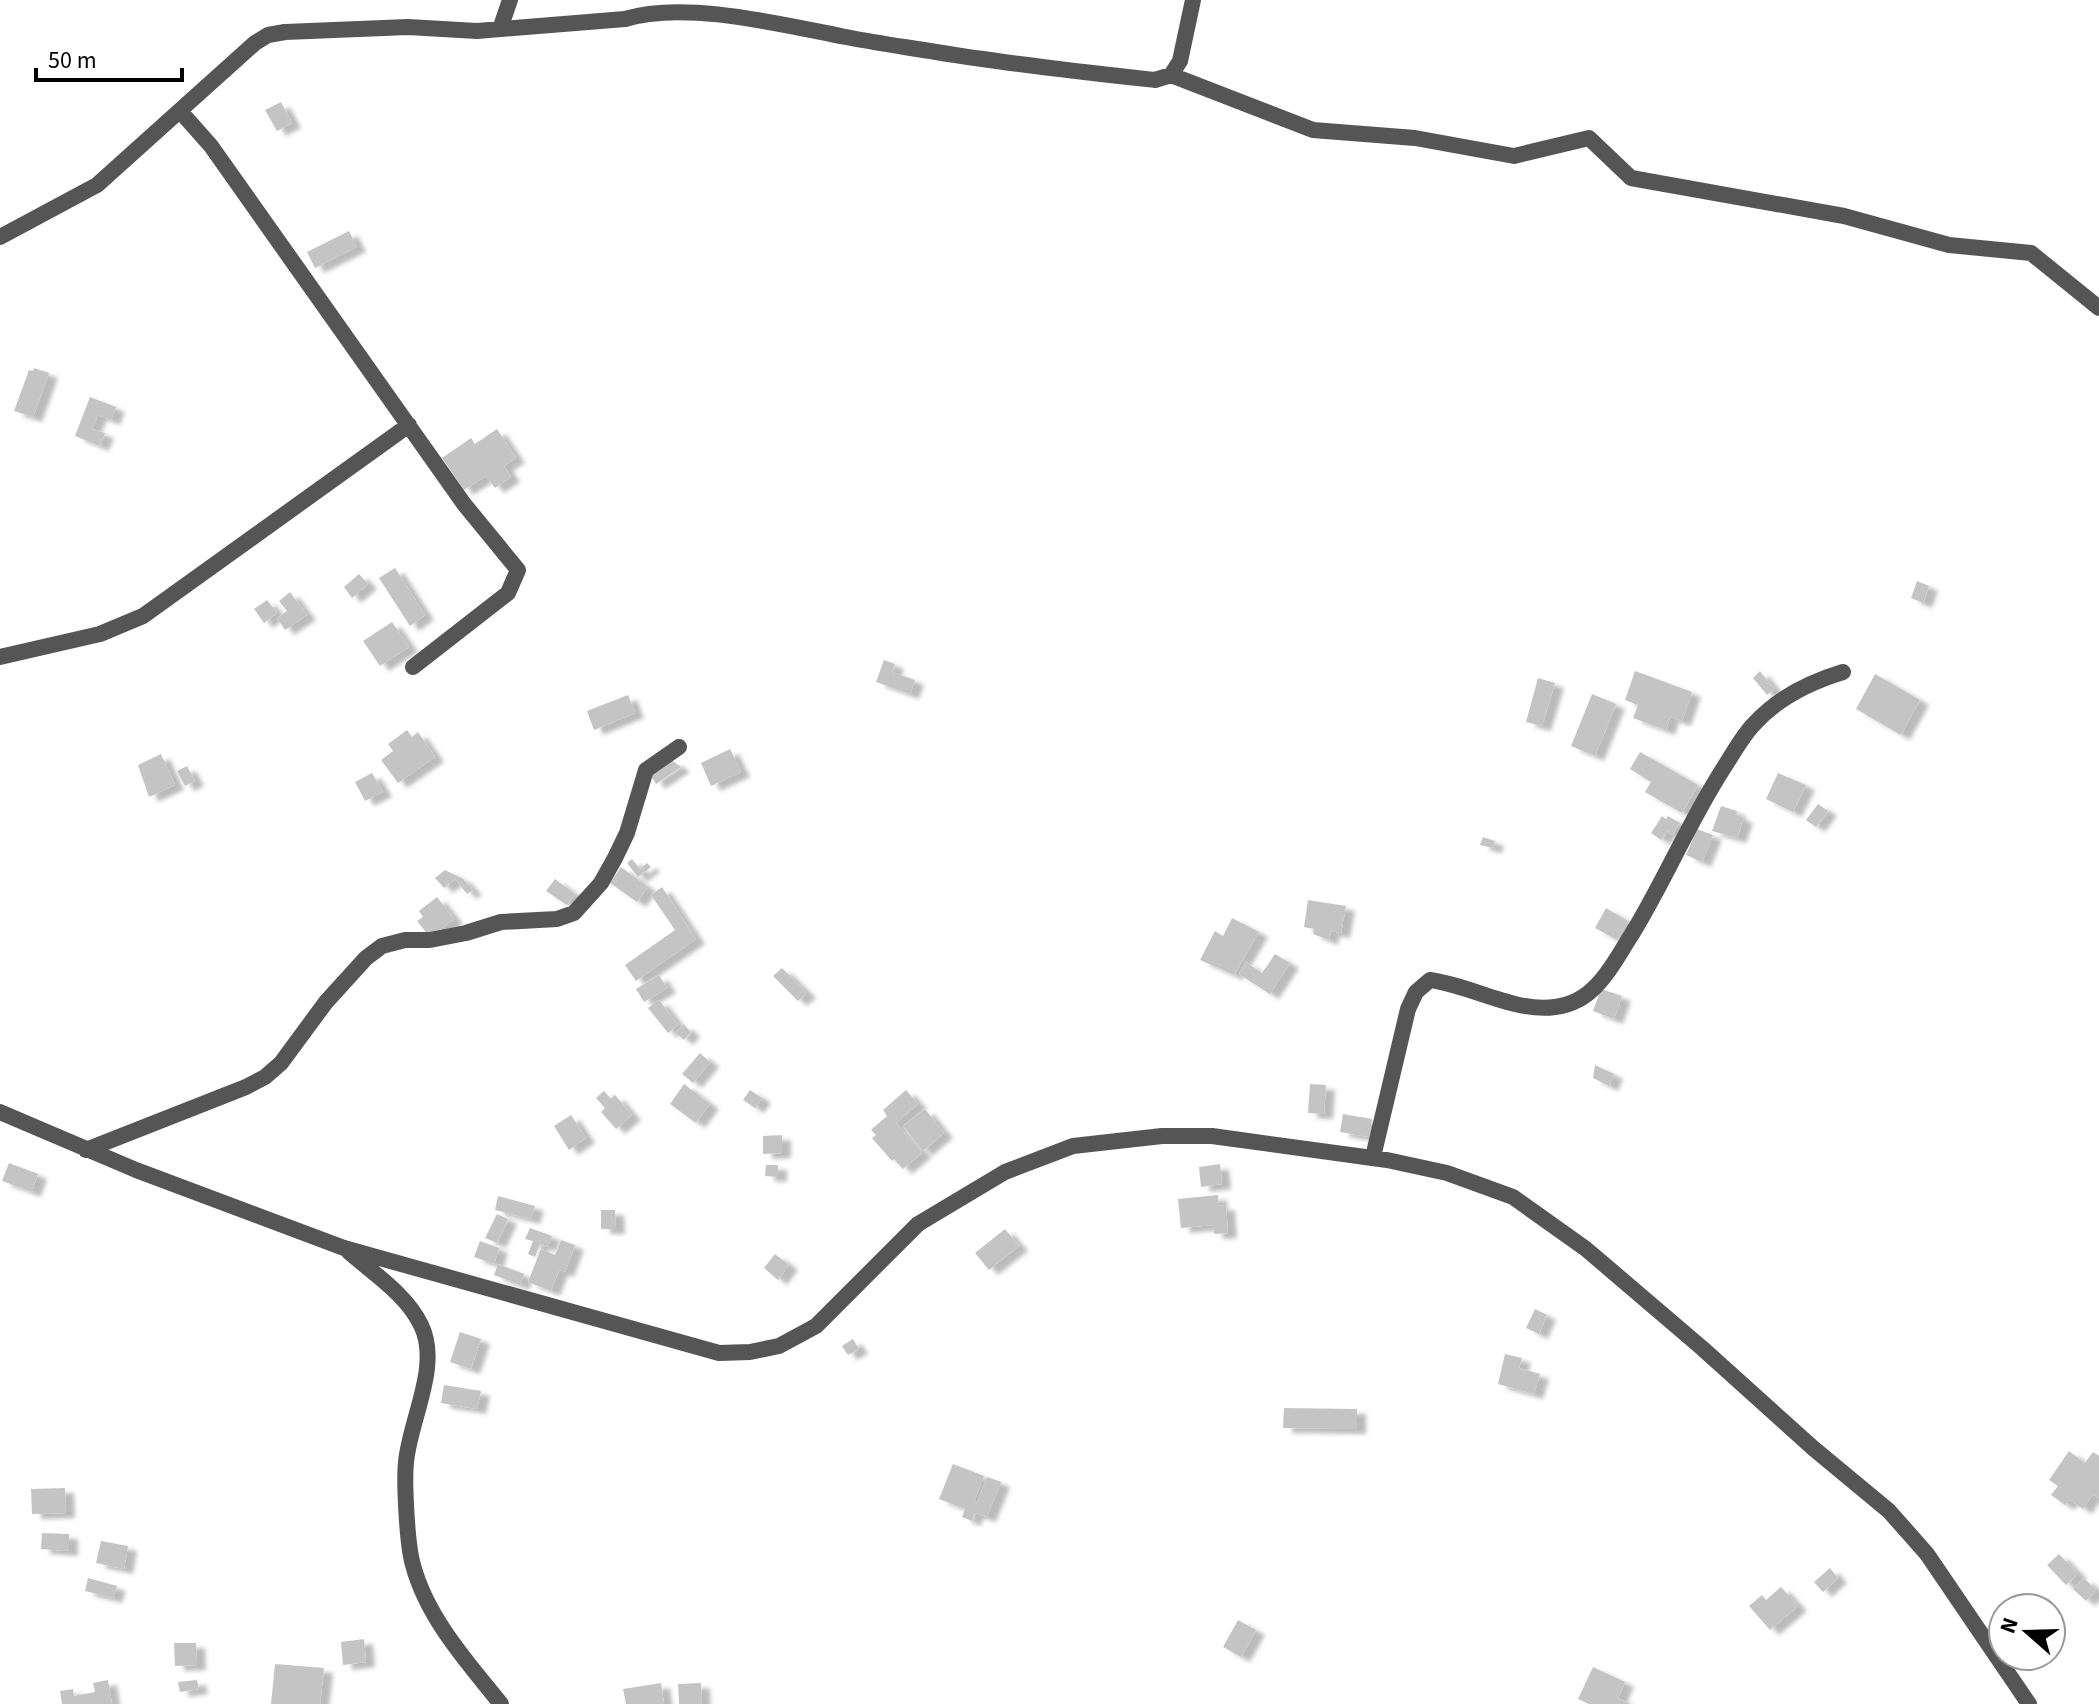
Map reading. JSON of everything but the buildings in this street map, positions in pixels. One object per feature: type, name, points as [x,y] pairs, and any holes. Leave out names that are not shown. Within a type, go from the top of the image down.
[{"type":"street","points":[[500,29],[510,0]]},
{"type":"street","points":[[1171,75],[1180,61],[1193,0]]},
{"type":"street","points":[[0,237],[97,185],[255,43],[268,35],[408,27],[477,31],[625,19],[642,11],[673,8],[755,18],[941,53],[1155,80],[1171,75],[1313,130],[1415,138],[1514,156],[1589,138],[1631,178],[1844,216],[1949,245],[2031,253],[2099,308]]},
{"type":"street","points":[[180,111],[211,146],[464,504],[518,570],[508,593],[413,667]]},
{"type":"street","points":[[0,657],[100,634],[143,616],[409,425]]},
{"type":"street","points":[[1373,1157],[1408,1009],[1416,992],[1430,980],[1448,982],[1529,1007],[1553,1008],[1576,1002],[1598,985],[1615,962],[1652,901],[1698,808],[1754,724],[1783,699],[1812,682],[1843,672]]},
{"type":"street","points":[[86,1150],[265,1077],[281,1063],[326,1002],[366,958],[382,946],[405,940],[430,940],[466,933],[501,922],[557,919],[574,913],[601,883],[615,858],[627,833],[646,770],[679,747]]},
{"type":"street","points":[[0,1112],[86,1150],[344,1248],[719,1353],[750,1352],[779,1346],[816,1326],[918,1224],[1005,1172],[1073,1146],[1162,1136],[1212,1136],[1373,1157],[1447,1173],[1513,1197],[1586,1249],[1889,1511],[1911,1533],[2029,1704]]},
{"type":"street","points":[[344,1248],[407,1302],[423,1327],[430,1358],[412,1423],[405,1464],[413,1565],[436,1617],[501,1704]]}]
